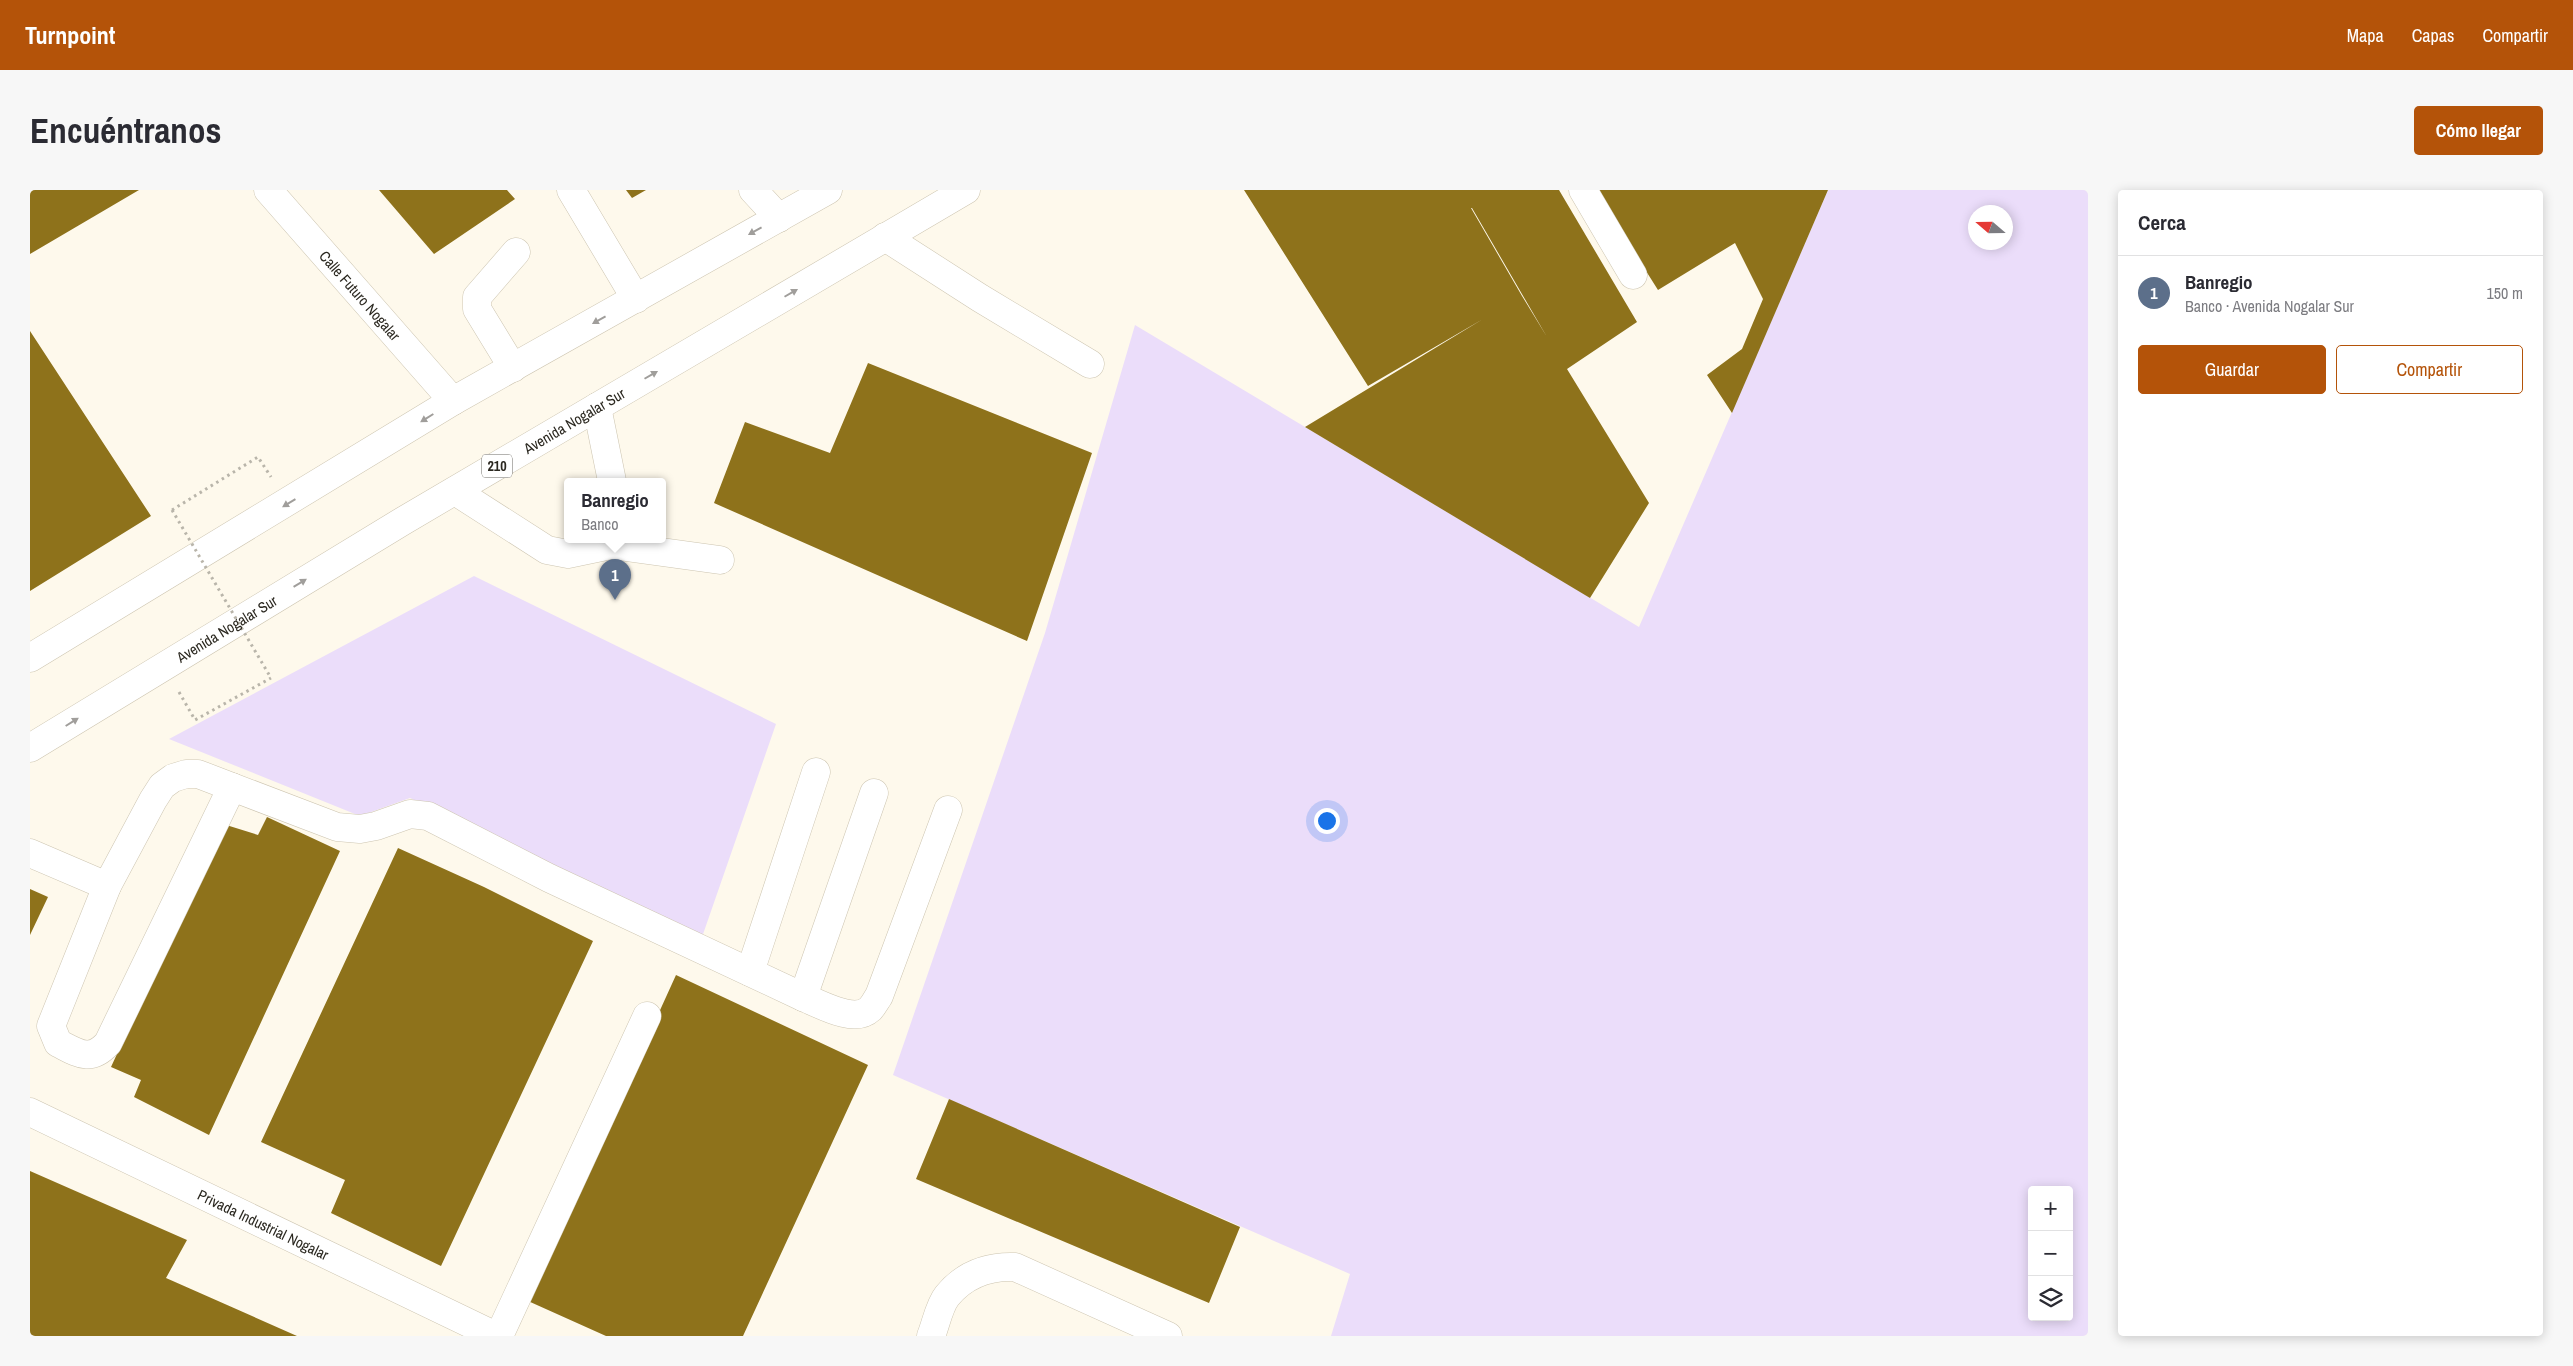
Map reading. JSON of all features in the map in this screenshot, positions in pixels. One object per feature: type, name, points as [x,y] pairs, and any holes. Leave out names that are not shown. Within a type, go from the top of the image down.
[{"type":"main road","name":"Calle Futuro Nogalar","points":[[268,190],[453,401]]},
{"type":"main road","points":[[571,190],[636,299]]},
{"type":"main road","points":[[753,190],[779,218]]},
{"type":"main road","points":[[30,658],[453,401],[828,190]]},
{"type":"main road","name":"Avenida Nogalar Sur","points":[[30,748],[164,665],[454,491],[966,190]]},
{"type":"main road","points":[[1583,190],[1633,275]]},
{"type":"main road","points":[[885,238],[1090,364]]},
{"type":"main road","points":[[513,368],[477,309],[477,297],[516,252]]},
{"type":"main road","points":[[597,407],[611,478]]},
{"type":"main road","points":[[454,491],[547,550],[568,554],[608,543]]},
{"type":"main road","points":[[618,543],[720,560]]},
{"type":"main road","points":[[750,972],[816,772]]},
{"type":"main road","points":[[232,787],[108,1043],[100,1052],[92,1055],[79,1054],[58,1043],[52,1026],[108,886],[162,786],[173,778],[198,774],[337,827],[360,829],[376,826],[410,814],[428,816],[548,878],[803,997],[841,1012],[857,1015],[870,1010],[879,996],[948,810]]},
{"type":"main road","points":[[803,997],[874,793]]},
{"type":"main road","points":[[30,853],[108,886]]},
{"type":"main road","points":[[497,1336],[647,1016]]},
{"type":"main road","name":"Privada Industrial Nogalar","points":[[30,1112],[497,1336]]},
{"type":"main road","points":[[931,1336],[946,1297],[963,1282],[982,1270],[1000,1267],[1015,1267],[1168,1336]]},
{"type":"path","points":[[164,665],[195,720],[271,678],[172,510],[258,458],[288,503]]},
{"type":"shaded area","points":[[1828,190],[2088,190],[2088,1336],[1331,1336],[1350,1274],[893,1075],[1045,633],[1135,325],[1639,627]]},
{"type":"shaded area","points":[[474,576],[776,724],[701,940],[410,798],[360,816],[169,739]]},
{"type":"building","points":[[30,190],[139,190],[30,254]]},
{"type":"building","points":[[379,190],[507,190],[515,199],[434,254]]},
{"type":"building","points":[[626,190],[646,190],[632,198]]},
{"type":"building","points":[[1244,190],[1559,190],[1637,322],[1567,369],[1649,503],[1590,598],[1305,427],[1483,319],[1368,386]],"holes":[[[1472,208],[1547,337],[1522,296]]]},
{"type":"building","points":[[1595,190],[1828,190],[1732,413],[1707,375],[1742,349],[1763,299],[1735,243],[1658,290]]},
{"type":"building","points":[[30,331],[151,516],[30,591]]},
{"type":"building","points":[[868,363],[1092,453],[1027,641],[714,503],[745,422],[830,453]]},
{"type":"building","points":[[267,817],[340,851],[209,1135],[134,1097],[141,1080],[111,1067],[223,824],[258,835]]},
{"type":"building","points":[[398,848],[484,887],[593,941],[441,1266],[331,1213],[345,1180],[261,1142]]},
{"type":"building","points":[[30,889],[48,897],[30,935]]},
{"type":"building","points":[[676,975],[868,1065],[743,1336],[606,1336],[528,1301]]},
{"type":"building","points":[[949,1099],[1240,1227],[1209,1303],[916,1179]]},
{"type":"building","points":[[30,1171],[187,1240],[166,1278],[297,1336],[30,1336]]},
{"type":"place","name":"Banregio","points":[[615,600]]}]
